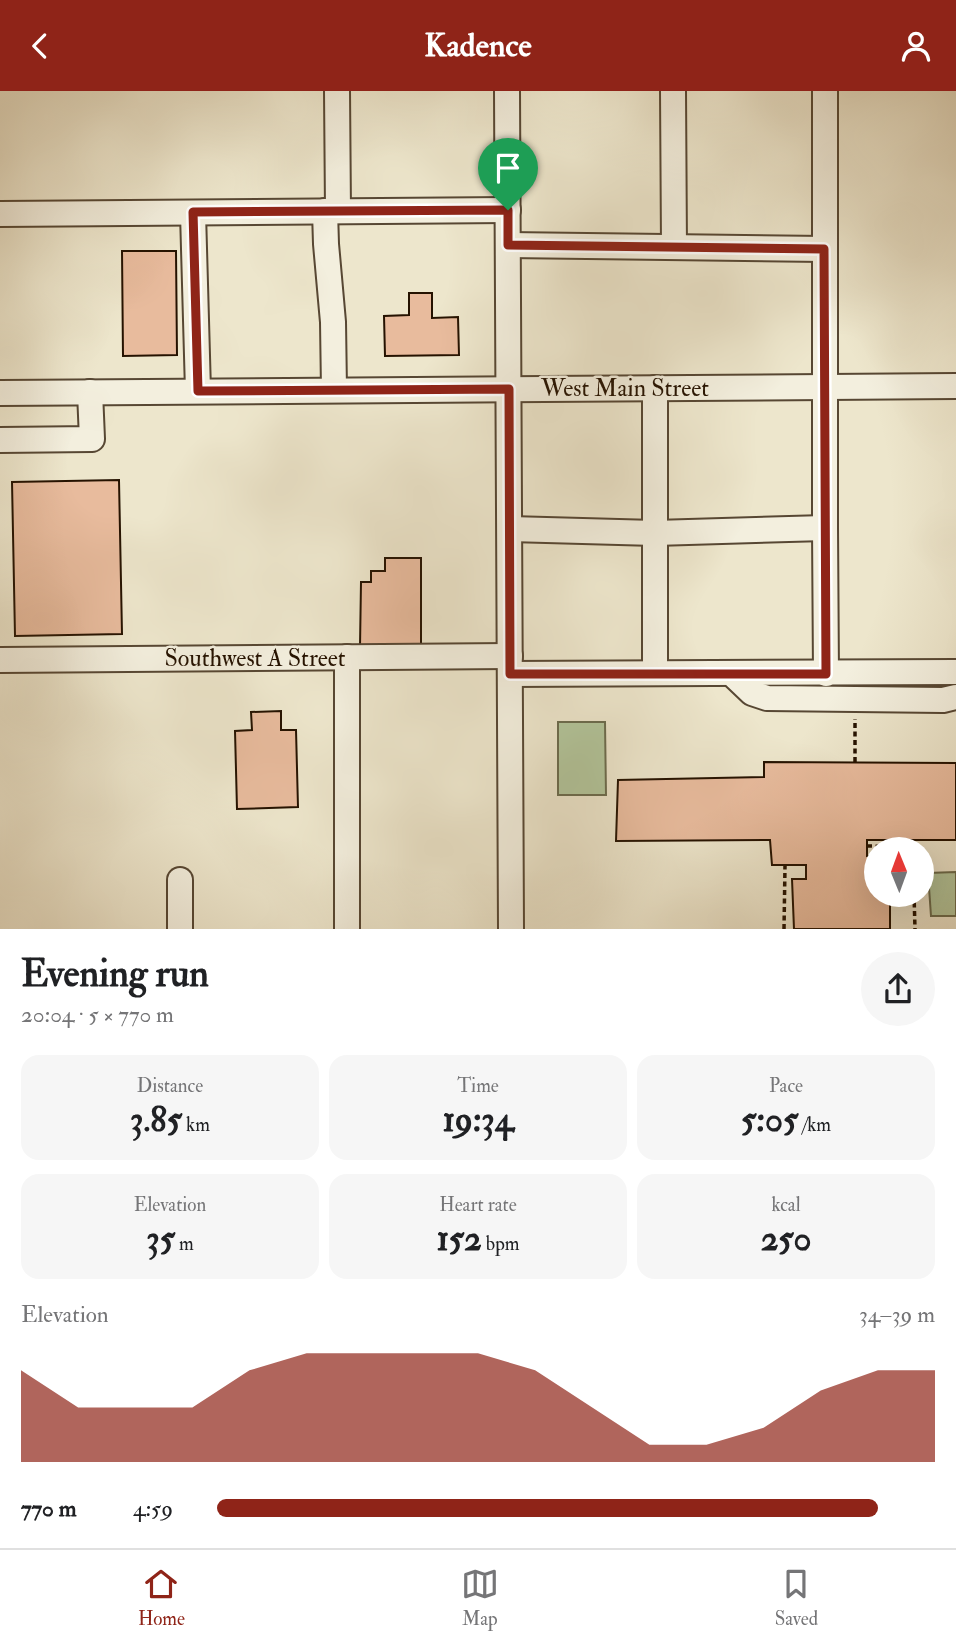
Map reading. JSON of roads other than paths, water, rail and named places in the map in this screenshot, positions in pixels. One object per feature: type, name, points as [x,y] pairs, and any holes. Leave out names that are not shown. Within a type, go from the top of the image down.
[{"type":"street","points":[[334,390],[333,322],[326,244],[331,211],[337,91]]},
{"type":"street","points":[[507,91],[511,929]]},
{"type":"street","points":[[673,91],[674,247]]},
{"type":"street","points":[[825,91],[826,674]]},
{"type":"street","points":[[0,214],[508,210]]},
{"type":"street","points":[[193,212],[198,391]]},
{"type":"street","points":[[508,245],[824,249]]},
{"type":"street","name":"West Main Street","points":[[0,393],[956,386]]},
{"type":"street","points":[[655,388],[655,673]]},
{"type":"street","points":[[0,440],[92,439],[90,392]]},
{"type":"street","points":[[510,529],[655,533],[825,528]]},
{"type":"street","points":[[347,657],[347,929]]},
{"type":"street","name":"Southwest A Street","points":[[0,660],[347,657],[655,673],[956,672]]},
{"type":"street","points":[[731,673],[752,693],[767,698],[943,700],[956,697]]},
{"type":"street","points":[[180,880],[180,929]]}]
